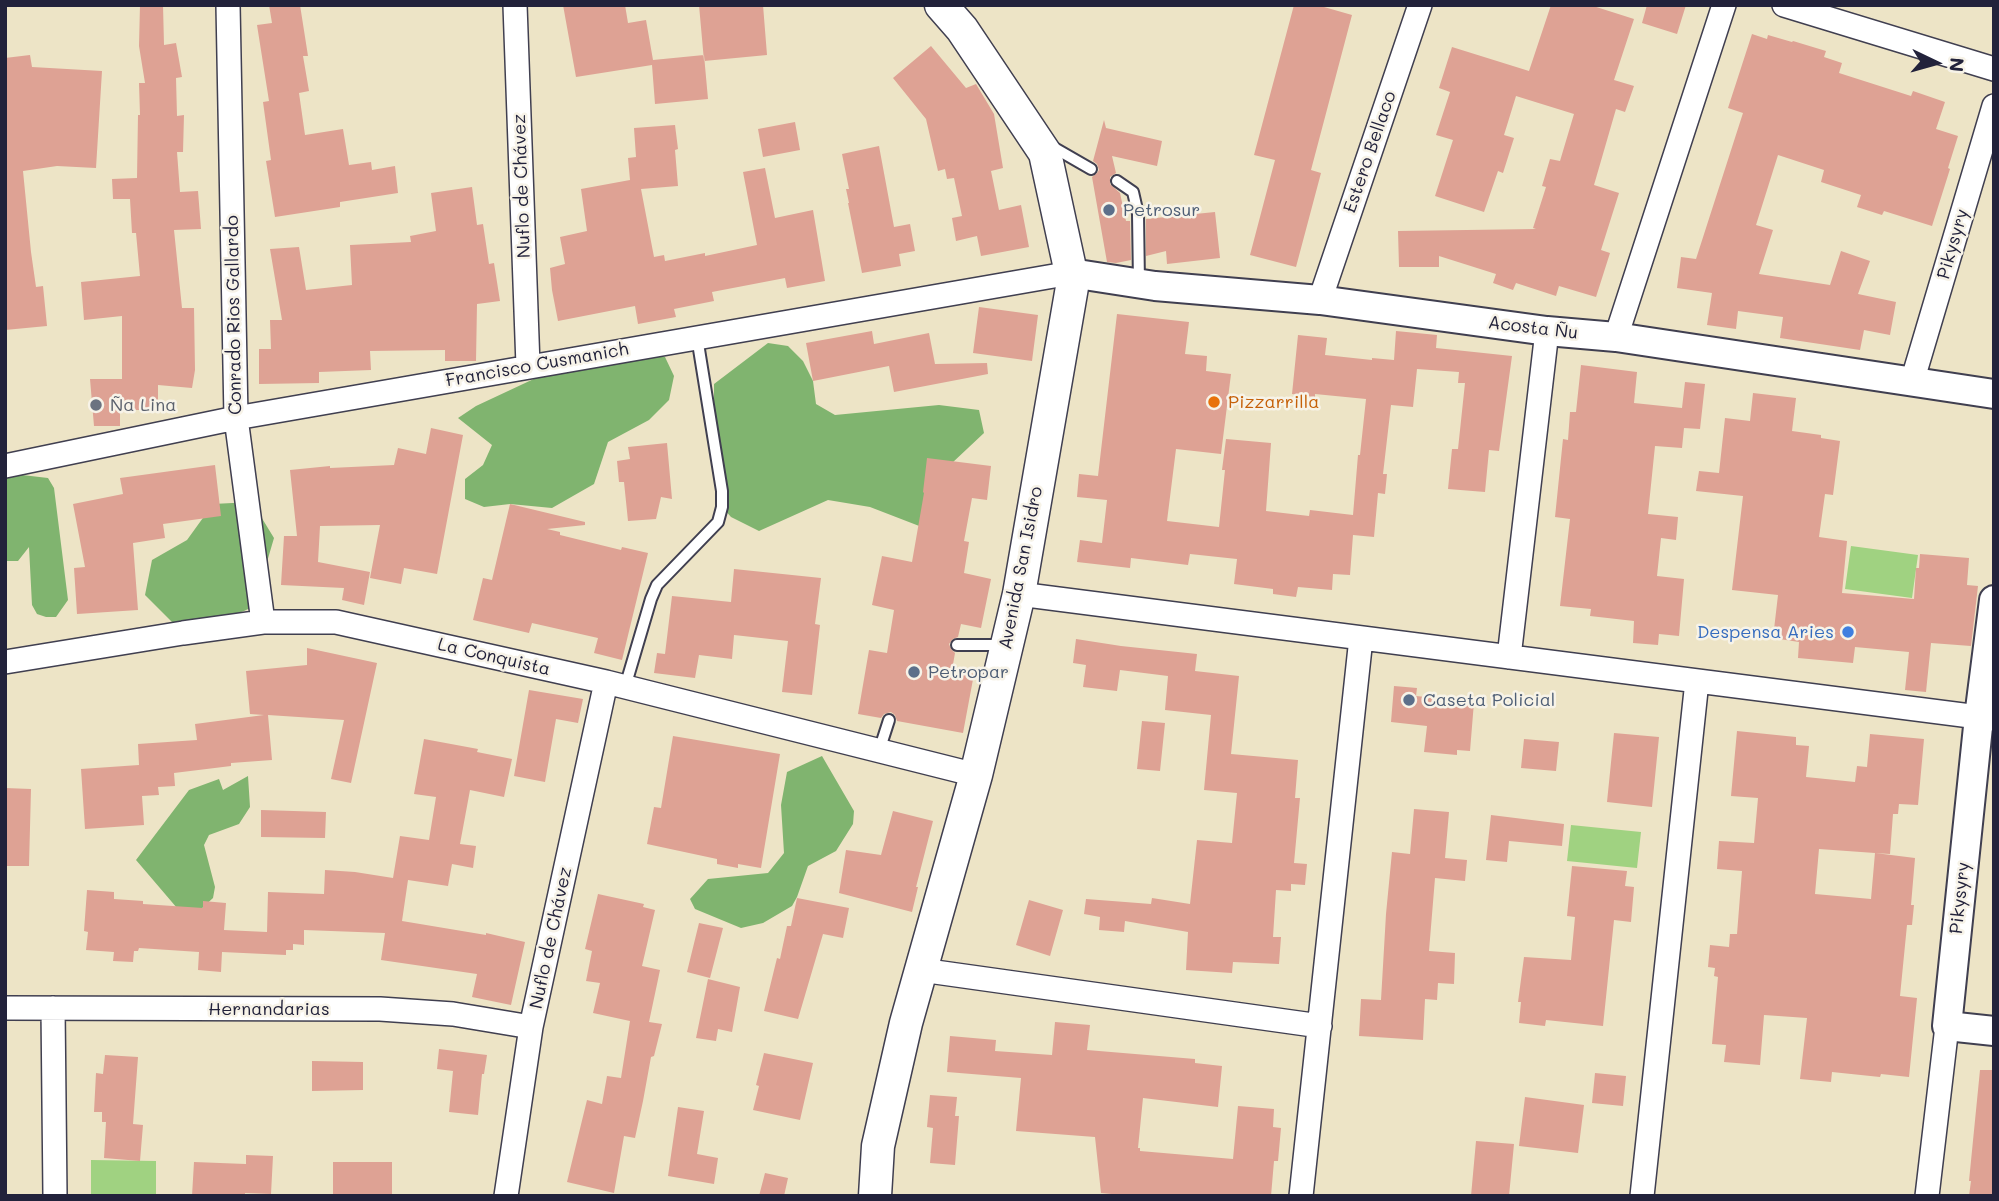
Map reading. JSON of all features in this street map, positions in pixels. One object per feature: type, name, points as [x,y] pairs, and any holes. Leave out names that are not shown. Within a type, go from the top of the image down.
[{"type":"main road","name":"Avenida San Isidro","points":[[875,1196],[878,1146],[906,1023],[976,775],[1019,594],[1072,287],[1045,153],[962,29],[941,5]]},
{"type":"street","name":"Conrado Rios Gallardo","points":[[228,5],[236,418],[263,622]]},
{"type":"street","name":"Nuflo de Chávez","points":[[515,5],[528,366]]},
{"type":"street","name":"Estero Bellaco","points":[[1320,300],[1420,5]]},
{"type":"street","points":[[1616,337],[1724,5]]},
{"type":"street","points":[[1784,5],[1994,69]]},
{"type":"street","name":"Pikysyry","points":[[1912,382],[1994,106]]},
{"type":"street","name":"Francisco Cusmanich","points":[[5,466],[236,418],[1071,273]]},
{"type":"street","name":"Acosta Ñu","points":[[1071,273],[1139,283],[1320,300],[1547,331],[1616,337],[1994,394]]},
{"type":"street","points":[[1509,657],[1547,331]]},
{"type":"street","points":[[1019,594],[1987,718]]},
{"type":"street","name":"Pikysyry","points":[[1927,1196],[1987,718],[1994,600]]},
{"type":"street","name":"La Conquista","points":[[5,662],[263,622],[336,622],[616,684],[976,775]]},
{"type":"street","points":[[1301,1196],[1361,638]]},
{"type":"street","points":[[1642,1196],[1697,681]]},
{"type":"street","name":"Nuflo de Chávez","points":[[506,1196],[531,1027],[616,684]]},
{"type":"street","points":[[921,970],[1320,1026]]},
{"type":"street","name":"Hernandarias","points":[[5,1007],[380,1009],[453,1014],[531,1027]]},
{"type":"street","points":[[53,1008],[55,1196]]},
{"type":"street","points":[[1947,1026],[1994,1031]]},
{"type":"lane","points":[[1035,138],[1091,169]]},
{"type":"lane","points":[[1118,181],[1133,192],[1138,214],[1139,283]]},
{"type":"lane","points":[[616,684],[657,585],[718,522],[722,507],[722,491],[697,337]]},
{"type":"lane","points":[[957,645],[1007,645]]},
{"type":"lane","points":[[879,751],[889,720]]},
{"type":"green space","points":[[768,343],[788,346],[803,361],[813,381],[816,404],[835,415],[939,405],[979,410],[984,433],[935,479],[927,529],[870,507],[828,500],[759,531],[731,517],[717,501],[722,491],[714,473],[714,384]]},
{"type":"green space","points":[[585,355],[665,357],[674,376],[669,400],[649,420],[608,442],[594,484],[552,508],[510,504],[484,507],[465,499],[465,479],[483,465],[492,445],[458,418],[476,406]]},
{"type":"green space","points":[[5,473],[48,478],[54,488],[68,600],[56,617],[37,614],[32,605],[29,547],[18,561],[5,561]]},
{"type":"green space","points":[[252,502],[274,538],[254,606],[183,633],[145,595],[152,560],[187,540],[213,504]]},
{"type":"green space","points":[[1851,546],[1918,555],[1912,598],[1845,589]]},
{"type":"green space","points":[[822,756],[854,811],[853,824],[836,851],[808,866],[792,906],[763,923],[741,928],[695,909],[690,899],[708,879],[768,873],[784,853],[781,805],[787,772]]},
{"type":"green space","points":[[248,776],[250,807],[239,824],[209,835],[204,845],[215,887],[213,898],[200,910],[177,908],[136,860],[189,790],[219,779],[223,790]]},
{"type":"green space","points":[[1571,825],[1641,832],[1637,868],[1567,861]]},
{"type":"green space","points":[[91,1160],[156,1161],[156,1196],[91,1196]]},
{"type":"building","points":[[140,5],[163,5],[164,45],[176,43],[182,77],[176,78],[177,116],[184,115],[183,152],[177,152],[180,192],[198,191],[201,229],[174,230],[182,308],[194,308],[195,370],[192,388],[158,385],[158,410],[120,410],[120,426],[94,426],[90,379],[122,379],[122,316],[84,320],[81,282],[140,276],[136,233],[132,233],[130,199],[113,199],[112,179],[137,178],[139,83],[145,83],[139,46]]},
{"type":"building","points":[[269,5],[300,5],[308,56],[303,56],[309,91],[299,93],[305,135],[343,129],[349,165],[371,162],[372,170],[395,166],[398,193],[340,202],[340,207],[275,217],[266,161],[271,160],[263,102],[269,101],[257,25],[272,23]]},
{"type":"building","points":[[563,5],[625,5],[628,23],[646,20],[653,60],[704,55],[708,99],[655,104],[652,65],[576,77]]},
{"type":"building","points":[[699,5],[763,5],[767,55],[704,61]]},
{"type":"building","points":[[1294,5],[1317,5],[1352,15],[1311,170],[1321,173],[1296,267],[1250,255],[1275,160],[1254,155]]},
{"type":"building","points":[[1551,5],[1590,5],[1634,19],[1614,80],[1634,86],[1625,112],[1616,109],[1594,185],[1619,193],[1601,250],[1610,253],[1596,297],[1559,286],[1556,296],[1516,283],[1513,290],[1493,283],[1496,274],[1439,256],[1439,267],[1399,267],[1398,231],[1536,229],[1533,228],[1546,187],[1542,186],[1550,159],[1560,161],[1574,114],[1516,96],[1504,135],[1514,138],[1503,173],[1498,171],[1484,212],[1435,196],[1453,140],[1436,135],[1450,92],[1439,88],[1452,47],[1529,71]]},
{"type":"building","points":[[1647,5],[1686,5],[1677,34],[1642,23]]},
{"type":"building","points":[[1752,34],[1767,39],[1768,35],[1826,51],[1824,57],[1842,63],[1839,73],[1911,96],[1913,91],[1945,102],[1936,129],[1958,136],[1932,226],[1884,211],[1882,215],[1857,207],[1861,195],[1821,182],[1824,170],[1778,155],[1756,225],[1773,230],[1759,274],[1830,285],[1841,251],[1870,261],[1858,294],[1896,302],[1890,335],[1864,330],[1860,350],[1780,338],[1783,317],[1738,311],[1736,329],[1707,325],[1712,293],[1677,288],[1681,257],[1696,259],[1743,113],[1728,108]]},
{"type":"building","points":[[931,46],[966,88],[976,84],[994,114],[1003,168],[991,171],[999,210],[1021,205],[1029,247],[981,256],[977,236],[956,241],[952,218],[962,216],[954,178],[947,179],[945,169],[938,171],[926,119],[893,78]]},
{"type":"building","points":[[30,55],[32,67],[102,71],[96,168],[57,166],[23,171],[36,287],[43,286],[47,326],[5,330],[5,58]]},
{"type":"building","points":[[1104,120],[1106,128],[1162,141],[1157,166],[1112,156],[1116,173],[1110,177],[1110,184],[1120,193],[1126,221],[1130,221],[1131,260],[1116,263],[1107,262],[1092,177],[1099,170],[1093,161]]},
{"type":"building","points":[[795,122],[800,150],[763,157],[758,129]]},
{"type":"building","points":[[675,125],[678,186],[641,189],[654,257],[664,255],[665,261],[757,245],[743,172],[765,168],[775,218],[813,210],[825,281],[787,288],[785,278],[712,292],[714,301],[674,309],[676,317],[638,324],[635,306],[558,321],[550,268],[565,264],[560,237],[587,231],[581,189],[630,180],[628,158],[636,157],[634,128]]},
{"type":"building","points":[[879,146],[894,227],[910,224],[915,251],[899,254],[901,266],[862,273],[848,203],[846,189],[849,189],[842,154]]},
{"type":"building","points":[[472,187],[477,225],[483,224],[489,264],[494,263],[500,301],[477,304],[476,361],[445,361],[445,350],[370,351],[371,370],[319,372],[319,383],[259,384],[259,349],[271,349],[270,320],[282,320],[270,249],[299,247],[306,290],[352,285],[350,245],[411,242],[410,236],[436,231],[431,193]]},
{"type":"building","points":[[1215,212],[1220,258],[1167,264],[1166,251],[1146,256],[1146,219]]},
{"type":"building","points":[[979,307],[1038,315],[1032,361],[973,353]]},
{"type":"building","points":[[1117,314],[1189,322],[1185,354],[1207,356],[1206,371],[1231,374],[1221,454],[1176,449],[1167,521],[1219,527],[1226,439],[1271,443],[1266,511],[1309,516],[1310,510],[1353,515],[1366,399],[1292,394],[1298,335],[1327,338],[1325,355],[1372,360],[1394,360],[1396,331],[1437,335],[1436,348],[1512,356],[1499,451],[1489,450],[1485,492],[1448,489],[1452,449],[1458,449],[1465,383],[1458,383],[1459,372],[1417,369],[1413,407],[1391,405],[1383,474],[1387,474],[1385,494],[1378,493],[1374,537],[1353,535],[1350,575],[1333,574],[1332,590],[1298,587],[1296,597],[1273,594],[1273,589],[1234,584],[1237,559],[1190,554],[1188,565],[1131,558],[1130,568],[1077,562],[1080,540],[1102,543],[1107,500],[1077,497],[1079,474],[1098,476]]},
{"type":"building","points":[[872,331],[874,344],[929,333],[935,364],[987,363],[988,374],[894,392],[889,366],[813,381],[806,343]]},
{"type":"building","points":[[1581,365],[1637,372],[1634,403],[1682,408],[1685,382],[1705,384],[1700,429],[1684,428],[1682,448],[1655,446],[1648,514],[1678,517],[1676,540],[1661,538],[1657,576],[1684,579],[1679,636],[1659,634],[1658,645],[1633,643],[1634,621],[1590,616],[1591,609],[1560,606],[1570,519],[1555,517],[1563,439],[1568,440],[1570,412],[1576,412]]},
{"type":"building","points":[[1753,393],[1796,398],[1792,431],[1840,441],[1833,495],[1825,494],[1819,537],[1847,541],[1842,593],[1914,599],[1916,568],[1919,568],[1920,554],[1969,558],[1967,585],[1978,586],[1971,646],[1931,643],[1926,692],[1905,690],[1909,652],[1855,647],[1853,663],[1798,658],[1799,642],[1773,638],[1778,595],[1732,590],[1743,496],[1696,491],[1699,471],[1719,473],[1725,418],[1750,421]]},
{"type":"building","points":[[431,428],[463,435],[437,574],[404,568],[401,584],[370,578],[380,525],[320,526],[318,562],[370,572],[364,605],[342,600],[344,588],[281,585],[284,536],[297,536],[290,470],[394,465],[398,448],[426,454]]},
{"type":"building","points":[[667,443],[672,499],[661,497],[656,519],[628,521],[624,482],[619,482],[617,461],[630,459],[628,447]]},
{"type":"building","points":[[927,458],[991,466],[987,500],[972,498],[964,541],[969,542],[964,573],[991,579],[981,628],[961,624],[958,637],[949,644],[955,653],[952,670],[974,674],[963,733],[897,721],[891,712],[881,718],[858,714],[869,650],[887,653],[894,610],[872,605],[882,556],[912,562]]},
{"type":"building","points":[[215,465],[221,516],[163,524],[165,538],[133,543],[138,610],[77,614],[74,568],[85,567],[73,504],[123,494],[120,478]]},
{"type":"building","points":[[510,504],[585,522],[585,525],[547,529],[560,532],[560,535],[621,550],[622,547],[648,553],[622,660],[594,653],[598,638],[532,623],[529,633],[473,620],[483,578],[492,580]]},
{"type":"building","points":[[734,569],[821,578],[815,624],[820,625],[812,695],[782,692],[788,641],[734,635],[732,659],[699,655],[695,678],[654,673],[657,653],[665,654],[672,596],[731,602]]},
{"type":"building","points":[[1076,639],[1197,654],[1195,671],[1239,676],[1231,754],[1298,760],[1295,798],[1300,798],[1294,863],[1307,864],[1305,885],[1291,884],[1291,891],[1276,890],[1273,937],[1281,937],[1279,964],[1233,962],[1232,973],[1186,970],[1188,932],[1125,921],[1124,932],[1099,930],[1100,917],[1084,914],[1086,899],[1151,904],[1152,898],[1190,904],[1197,840],[1232,843],[1237,793],[1204,790],[1211,715],[1165,710],[1168,676],[1120,670],[1117,691],[1083,687],[1086,665],[1073,663]]},
{"type":"building","points":[[307,648],[377,663],[351,783],[331,779],[344,720],[268,715],[272,760],[231,763],[231,766],[174,773],[175,786],[158,787],[159,795],[142,796],[144,825],[85,829],[81,769],[139,765],[138,744],[197,740],[195,724],[264,715],[250,714],[246,671],[307,665]]},
{"type":"building","points":[[1394,686],[1417,688],[1416,696],[1474,702],[1470,751],[1457,750],[1457,755],[1424,752],[1427,726],[1391,722]]},
{"type":"building","points":[[529,690],[583,699],[578,723],[556,719],[545,782],[514,776]]},
{"type":"building","points":[[1142,721],[1165,723],[1160,771],[1137,769]]},
{"type":"building","points":[[1737,731],[1796,737],[1796,745],[1809,746],[1806,777],[1855,782],[1857,766],[1867,767],[1870,734],[1924,739],[1918,805],[1899,804],[1898,814],[1893,814],[1890,854],[1875,853],[1915,858],[1912,925],[1907,925],[1900,996],[1917,998],[1909,1077],[1832,1072],[1831,1082],[1800,1079],[1807,1018],[1764,1015],[1760,1065],[1724,1062],[1726,1045],[1712,1044],[1718,977],[1714,976],[1715,968],[1708,967],[1710,945],[1729,947],[1730,934],[1737,934],[1742,871],[1717,869],[1719,841],[1754,843],[1758,798],[1731,796]],"holes":[[[1819,849],[1875,853],[1871,899],[1815,894]]]},
{"type":"building","points":[[1614,733],[1659,737],[1652,807],[1607,802]]},
{"type":"building","points":[[673,736],[780,754],[761,868],[717,864],[717,859],[647,844],[654,807],[661,808]]},
{"type":"building","points":[[424,739],[478,749],[477,752],[512,759],[504,797],[470,790],[460,844],[476,846],[473,868],[452,864],[448,886],[408,880],[402,921],[486,933],[525,942],[511,1005],[472,997],[477,974],[381,960],[385,933],[304,930],[304,945],[293,944],[293,950],[286,950],[286,955],[222,952],[221,972],[198,970],[199,952],[139,948],[134,951],[133,962],[113,961],[114,952],[86,950],[88,932],[84,931],[87,890],[114,892],[114,899],[143,901],[143,904],[203,908],[203,901],[226,903],[224,930],[267,932],[268,892],[324,894],[325,870],[393,878],[400,836],[429,840],[436,797],[414,794]]},
{"type":"building","points":[[1524,739],[1559,742],[1556,771],[1521,768]]},
{"type":"building","points":[[5,788],[31,789],[29,866],[5,866]]},
{"type":"building","points":[[1414,809],[1449,812],[1445,858],[1467,860],[1465,881],[1435,878],[1429,951],[1455,953],[1454,984],[1438,983],[1437,1000],[1425,999],[1423,1040],[1359,1036],[1361,999],[1381,1000],[1392,852],[1410,854]]},
{"type":"building","points":[[261,810],[326,812],[325,838],[261,837]]},
{"type":"building","points":[[893,811],[933,821],[912,912],[839,893],[846,850],[881,855]]},
{"type":"building","points":[[1491,815],[1564,824],[1562,846],[1509,841],[1507,862],[1486,860]]},
{"type":"building","points":[[1572,866],[1627,871],[1625,886],[1634,887],[1631,922],[1614,920],[1603,1026],[1546,1020],[1545,1026],[1519,1023],[1521,1002],[1518,1002],[1524,957],[1571,960],[1575,917],[1567,916]]},
{"type":"building","points":[[598,894],[644,904],[643,907],[655,910],[642,966],[660,970],[649,1022],[662,1024],[654,1056],[651,1057],[635,1138],[624,1136],[614,1193],[567,1182],[587,1100],[602,1104],[607,1076],[621,1078],[630,1021],[593,1013],[600,983],[586,981],[592,951],[585,949]]},
{"type":"building","points":[[797,898],[849,908],[843,938],[823,934],[798,1019],[764,1011],[777,958],[780,959],[787,926],[791,926]]},
{"type":"building","points":[[1029,900],[1063,910],[1050,956],[1016,945]]},
{"type":"building","points":[[699,923],[723,928],[710,978],[687,972]]},
{"type":"building","points":[[708,979],[740,987],[732,1032],[718,1029],[716,1041],[696,1038]]},
{"type":"building","points":[[1055,1022],[1090,1025],[1087,1050],[1195,1059],[1195,1063],[1222,1066],[1218,1107],[1143,1098],[1138,1148],[1140,1151],[1233,1159],[1238,1106],[1274,1109],[1273,1127],[1281,1128],[1278,1161],[1274,1161],[1271,1196],[1132,1196],[1101,1193],[1095,1137],[1016,1131],[1021,1078],[947,1072],[950,1036],[996,1040],[995,1051],[1052,1055]]},
{"type":"building","points":[[439,1049],[487,1055],[482,1074],[478,1115],[449,1112],[453,1071],[437,1069]]},
{"type":"building","points":[[764,1053],[813,1063],[800,1120],[753,1110]]},
{"type":"building","points":[[105,1055],[138,1057],[133,1124],[143,1125],[140,1161],[104,1158],[106,1122],[102,1122],[102,1112],[94,1112],[96,1073],[103,1074]]},
{"type":"building","points":[[312,1061],[363,1062],[363,1090],[312,1091]]},
{"type":"building","points":[[1980,1070],[1994,1070],[1994,1196],[1969,1196]]},
{"type":"building","points":[[1595,1073],[1626,1076],[1623,1106],[1592,1103]]},
{"type":"building","points":[[930,1095],[957,1097],[955,1116],[959,1116],[955,1165],[930,1163],[933,1128],[927,1127]]},
{"type":"building","points":[[1525,1097],[1584,1105],[1578,1153],[1519,1146]]},
{"type":"building","points":[[678,1107],[704,1111],[697,1154],[718,1158],[714,1184],[668,1176]]},
{"type":"building","points":[[1476,1141],[1514,1144],[1509,1196],[1471,1196]]},
{"type":"building","points":[[246,1155],[273,1156],[271,1194],[192,1196],[194,1162],[246,1164]]},
{"type":"building","points":[[333,1162],[392,1162],[392,1196],[333,1196]]},
{"type":"building","points":[[765,1173],[788,1178],[784,1196],[759,1196]]},
{"type":"place","name":"Petrosur","points":[[1109,210]]},
{"type":"place","name":"Pizzarrilla","points":[[1214,402]]},
{"type":"place","name":"Ña Lina","points":[[96,405]]},
{"type":"place","name":"Despensa Aries","points":[[1848,632]]},
{"type":"place","name":"Petropar","points":[[914,672]]},
{"type":"place","name":"Caseta Policial","points":[[1409,700]]}]
